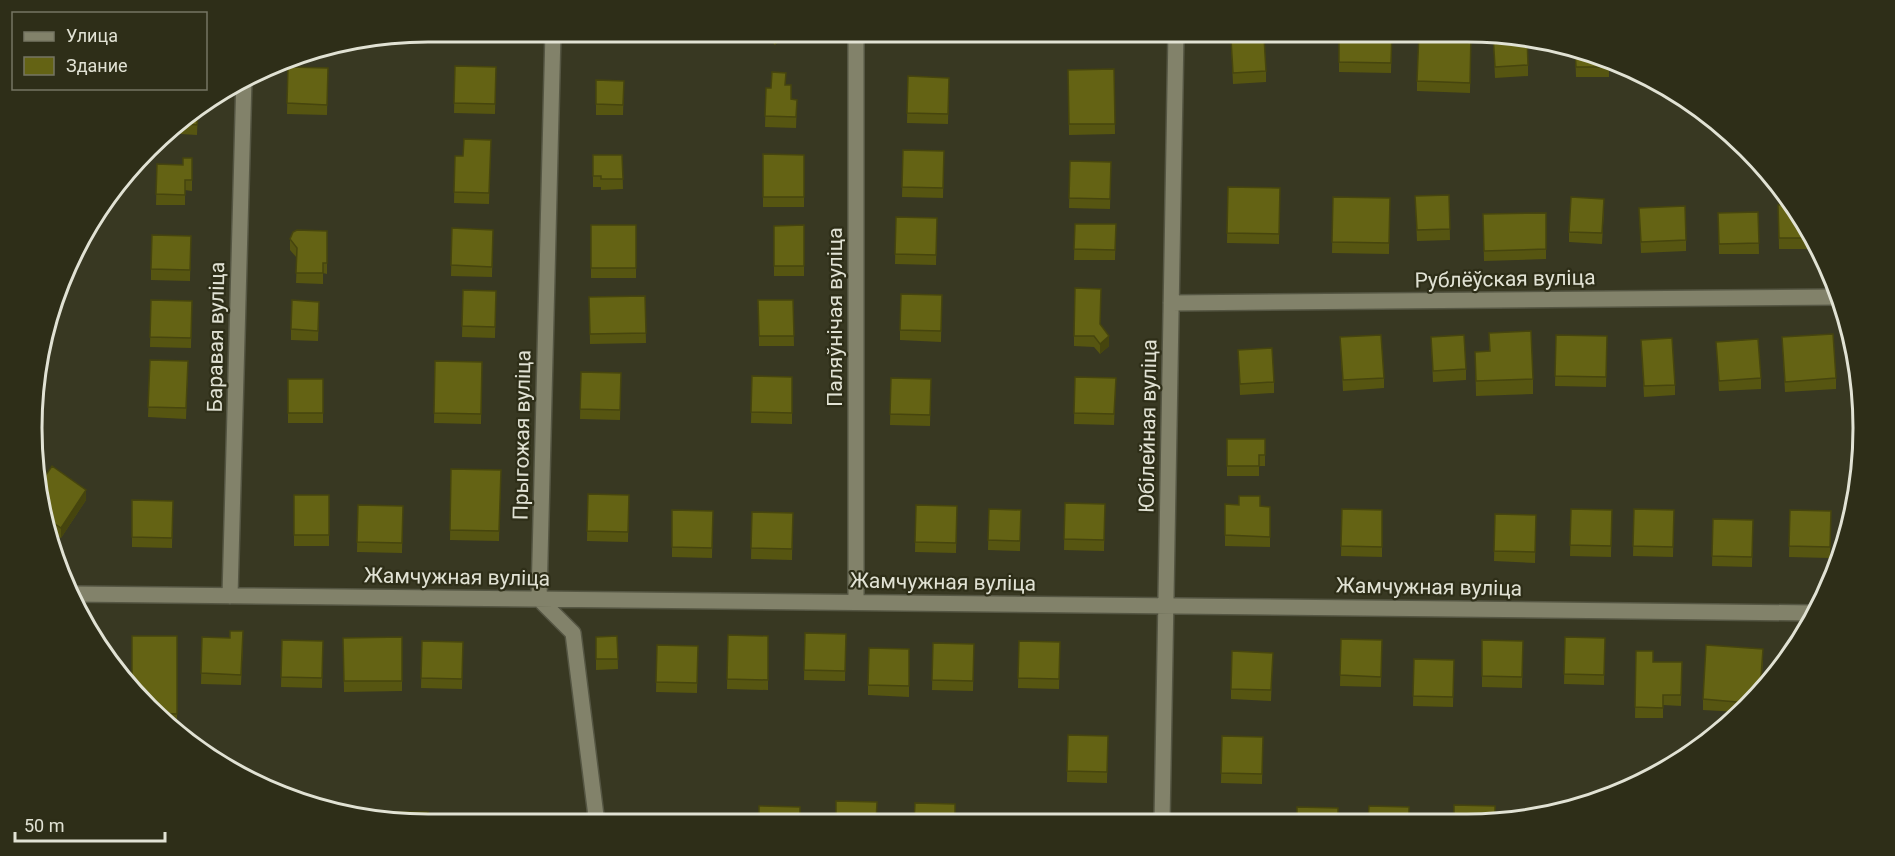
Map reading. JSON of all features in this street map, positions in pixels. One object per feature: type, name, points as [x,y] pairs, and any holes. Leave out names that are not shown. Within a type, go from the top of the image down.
[{"type":"street","name":"Прыгожая вуліца","points":[[539,599],[553,42]]},
{"type":"street","name":"Паляўнічая вуліца","points":[[856,42],[856,602]]},
{"type":"street","name":"Юбілейная вуліца","points":[[1162,814],[1176,42]]},
{"type":"street","name":"Баравая вуліца","points":[[230,596],[244,89]]},
{"type":"street","name":"Рублёўская вуліца","points":[[1171,303],[1830,297]]},
{"type":"street","name":"Жамчужная вуліца","points":[[80,594],[1805,613]]},
{"type":"street","points":[[539,599],[573,633],[596,814]]},
{"type":"building","points":[[1231,42],[1264,42],[1266,71],[1233,73]]},
{"type":"building","points":[[1339,42],[1392,42],[1391,63],[1339,62]]},
{"type":"building","points":[[1419,42],[1471,42],[1470,83],[1417,81]]},
{"type":"building","points":[[1494,43],[1527,47],[1528,65],[1495,67]]},
{"type":"building","points":[[1575,57],[1604,67],[1576,67]]},
{"type":"building","points":[[455,66],[496,67],[495,104],[454,103]]},
{"type":"building","points":[[288,68],[328,68],[327,105],[287,103]]},
{"type":"building","points":[[1114,69],[1115,124],[1069,124],[1068,70]]},
{"type":"building","points":[[772,72],[786,73],[785,85],[791,85],[791,99],[797,100],[796,117],[765,116],[766,88],[771,88]]},
{"type":"building","points":[[908,76],[949,78],[948,114],[907,113]]},
{"type":"building","points":[[596,80],[624,81],[623,105],[596,104]]},
{"type":"building","points":[[464,139],[491,140],[489,193],[454,192],[455,156],[463,156]]},
{"type":"building","points":[[903,150],[944,151],[943,188],[902,187]]},
{"type":"building","points":[[763,154],[804,155],[804,197],[763,197]]},
{"type":"building","points":[[593,155],[622,155],[623,179],[601,179],[601,176],[593,176]]},
{"type":"building","points":[[183,158],[192,158],[192,180],[185,180],[185,195],[156,194],[157,164],[183,165]]},
{"type":"building","points":[[1070,161],[1111,162],[1110,199],[1069,198]]},
{"type":"building","points":[[1228,187],[1280,188],[1279,234],[1227,233]]},
{"type":"building","points":[[1449,195],[1450,229],[1417,230],[1415,196]]},
{"type":"building","points":[[1333,197],[1390,198],[1389,243],[1332,242]]},
{"type":"building","points":[[1571,197],[1604,199],[1602,233],[1569,232]]},
{"type":"building","points":[[1778,205],[1781,205],[1803,238],[1779,238]]},
{"type":"building","points":[[1685,206],[1686,240],[1641,242],[1639,208]]},
{"type":"building","points":[[1758,212],[1759,243],[1719,244],[1718,213]]},
{"type":"building","points":[[1546,213],[1546,249],[1484,251],[1483,214]]},
{"type":"building","points":[[896,217],[937,218],[936,255],[895,254]]},
{"type":"building","points":[[1075,224],[1116,224],[1115,250],[1074,249]]},
{"type":"building","points":[[591,225],[636,225],[636,268],[591,268]]},
{"type":"building","points":[[804,225],[804,266],[774,266],[774,226]]},
{"type":"building","points":[[452,228],[493,230],[492,267],[451,265]]},
{"type":"building","points":[[297,230],[327,231],[327,263],[323,263],[323,273],[296,273],[297,248],[290,239],[293,232]]},
{"type":"building","points":[[152,235],[191,236],[190,270],[151,269]]},
{"type":"building","points":[[1075,288],[1101,289],[1100,324],[1109,336],[1100,344],[1094,336],[1074,336]]},
{"type":"building","points":[[463,290],[496,291],[495,327],[462,326]]},
{"type":"building","points":[[901,294],[942,295],[941,331],[900,330]]},
{"type":"building","points":[[645,296],[646,333],[590,334],[589,297]]},
{"type":"building","points":[[151,300],[192,301],[191,338],[150,337]]},
{"type":"building","points":[[292,300],[319,302],[318,331],[291,329]]},
{"type":"building","points":[[758,300],[793,300],[794,336],[759,336]]},
{"type":"building","points":[[1531,331],[1533,379],[1476,381],[1475,352],[1490,351],[1489,333]]},
{"type":"building","points":[[1833,334],[1836,378],[1785,382],[1782,337]]},
{"type":"building","points":[[1381,335],[1384,378],[1343,380],[1340,337]]},
{"type":"building","points":[[1464,335],[1466,369],[1433,371],[1431,337]]},
{"type":"building","points":[[1556,335],[1607,336],[1606,377],[1555,376]]},
{"type":"building","points":[[1672,338],[1675,385],[1644,386],[1641,340]]},
{"type":"building","points":[[1758,339],[1761,378],[1719,381],[1716,342]]},
{"type":"building","points":[[1272,348],[1274,382],[1240,384],[1238,350]]},
{"type":"building","points":[[150,360],[188,361],[186,408],[148,407]]},
{"type":"building","points":[[435,361],[482,362],[481,414],[434,413]]},
{"type":"building","points":[[581,372],[621,373],[620,410],[580,409]]},
{"type":"building","points":[[752,376],[792,377],[792,413],[751,412]]},
{"type":"building","points":[[1075,377],[1116,378],[1114,414],[1074,413]]},
{"type":"building","points":[[891,378],[931,379],[930,415],[890,414]]},
{"type":"building","points":[[288,379],[323,379],[323,413],[288,413]]},
{"type":"building","points":[[1227,439],[1265,439],[1265,455],[1259,455],[1259,466],[1227,466]]},
{"type":"building","points":[[52,466],[86,490],[61,528],[54,523],[45,476]]},
{"type":"building","points":[[451,469],[501,470],[499,531],[450,530]]},
{"type":"building","points":[[588,494],[629,495],[628,532],[587,531]]},
{"type":"building","points":[[294,495],[329,495],[329,535],[294,535]]},
{"type":"building","points":[[1239,496],[1260,496],[1260,506],[1270,507],[1270,537],[1225,535],[1225,504],[1239,505]]},
{"type":"building","points":[[132,500],[173,501],[172,538],[132,537]]},
{"type":"building","points":[[1065,503],[1105,504],[1104,540],[1064,539]]},
{"type":"building","points":[[358,505],[403,506],[402,543],[357,542]]},
{"type":"building","points":[[916,505],[957,506],[956,543],[915,542]]},
{"type":"building","points":[[989,509],[1021,510],[1020,541],[988,540]]},
{"type":"building","points":[[1342,509],[1382,510],[1382,547],[1341,546]]},
{"type":"building","points":[[1571,509],[1612,510],[1611,546],[1570,545]]},
{"type":"building","points":[[1634,509],[1674,510],[1673,547],[1633,546]]},
{"type":"building","points":[[672,510],[713,511],[712,548],[672,547]]},
{"type":"building","points":[[1790,510],[1831,511],[1830,547],[1789,546]]},
{"type":"building","points":[[752,512],[793,513],[792,549],[751,548]]},
{"type":"building","points":[[1495,514],[1536,515],[1535,552],[1494,551]]},
{"type":"building","points":[[1713,519],[1753,520],[1752,557],[1712,556]]},
{"type":"building","points":[[230,631],[243,631],[241,675],[201,673],[202,637],[230,638]]},
{"type":"building","points":[[805,633],[846,634],[845,671],[804,670]]},
{"type":"building","points":[[728,635],[768,636],[768,680],[727,679]]},
{"type":"building","points":[[132,636],[177,636],[177,714],[168,714],[132,676]]},
{"type":"building","points":[[617,636],[618,659],[596,659],[596,637]]},
{"type":"building","points":[[402,637],[402,681],[344,681],[343,638]]},
{"type":"building","points":[[1565,637],[1605,638],[1604,675],[1564,674]]},
{"type":"building","points":[[1341,639],[1382,640],[1381,677],[1340,675]]},
{"type":"building","points":[[282,640],[323,641],[322,678],[281,677]]},
{"type":"building","points":[[1482,640],[1523,641],[1522,677],[1482,676]]},
{"type":"building","points":[[422,641],[463,642],[462,679],[421,678]]},
{"type":"building","points":[[1019,641],[1060,642],[1059,679],[1018,678]]},
{"type":"building","points":[[933,643],[974,644],[973,681],[932,680]]},
{"type":"building","points":[[657,645],[698,646],[697,683],[656,682]]},
{"type":"building","points":[[1706,645],[1763,649],[1761,678],[1739,702],[1703,699]]},
{"type":"building","points":[[869,648],[909,649],[909,686],[868,685]]},
{"type":"building","points":[[1232,651],[1273,653],[1271,690],[1231,689]]},
{"type":"building","points":[[1636,651],[1653,651],[1653,662],[1682,662],[1681,695],[1663,695],[1663,708],[1635,707]]},
{"type":"building","points":[[1414,659],[1454,660],[1453,697],[1413,696]]},
{"type":"building","points":[[1068,735],[1108,736],[1107,772],[1067,771]]},
{"type":"building","points":[[1222,736],[1263,737],[1262,774],[1221,773]]},
{"type":"building","points":[[836,801],[877,802],[876,814],[836,814]]},
{"type":"building","points":[[915,803],[955,804],[955,814],[914,814]]},
{"type":"building","points":[[1454,805],[1495,806],[1495,813],[1454,814]]},
{"type":"building","points":[[759,806],[800,807],[800,814],[759,814]]},
{"type":"building","points":[[1369,806],[1409,807],[1409,814],[1368,814]]},
{"type":"building","points":[[1297,807],[1338,808],[1338,814],[1297,814]]},
{"type":"building","points":[[390,812],[428,812],[428,814]]}]
